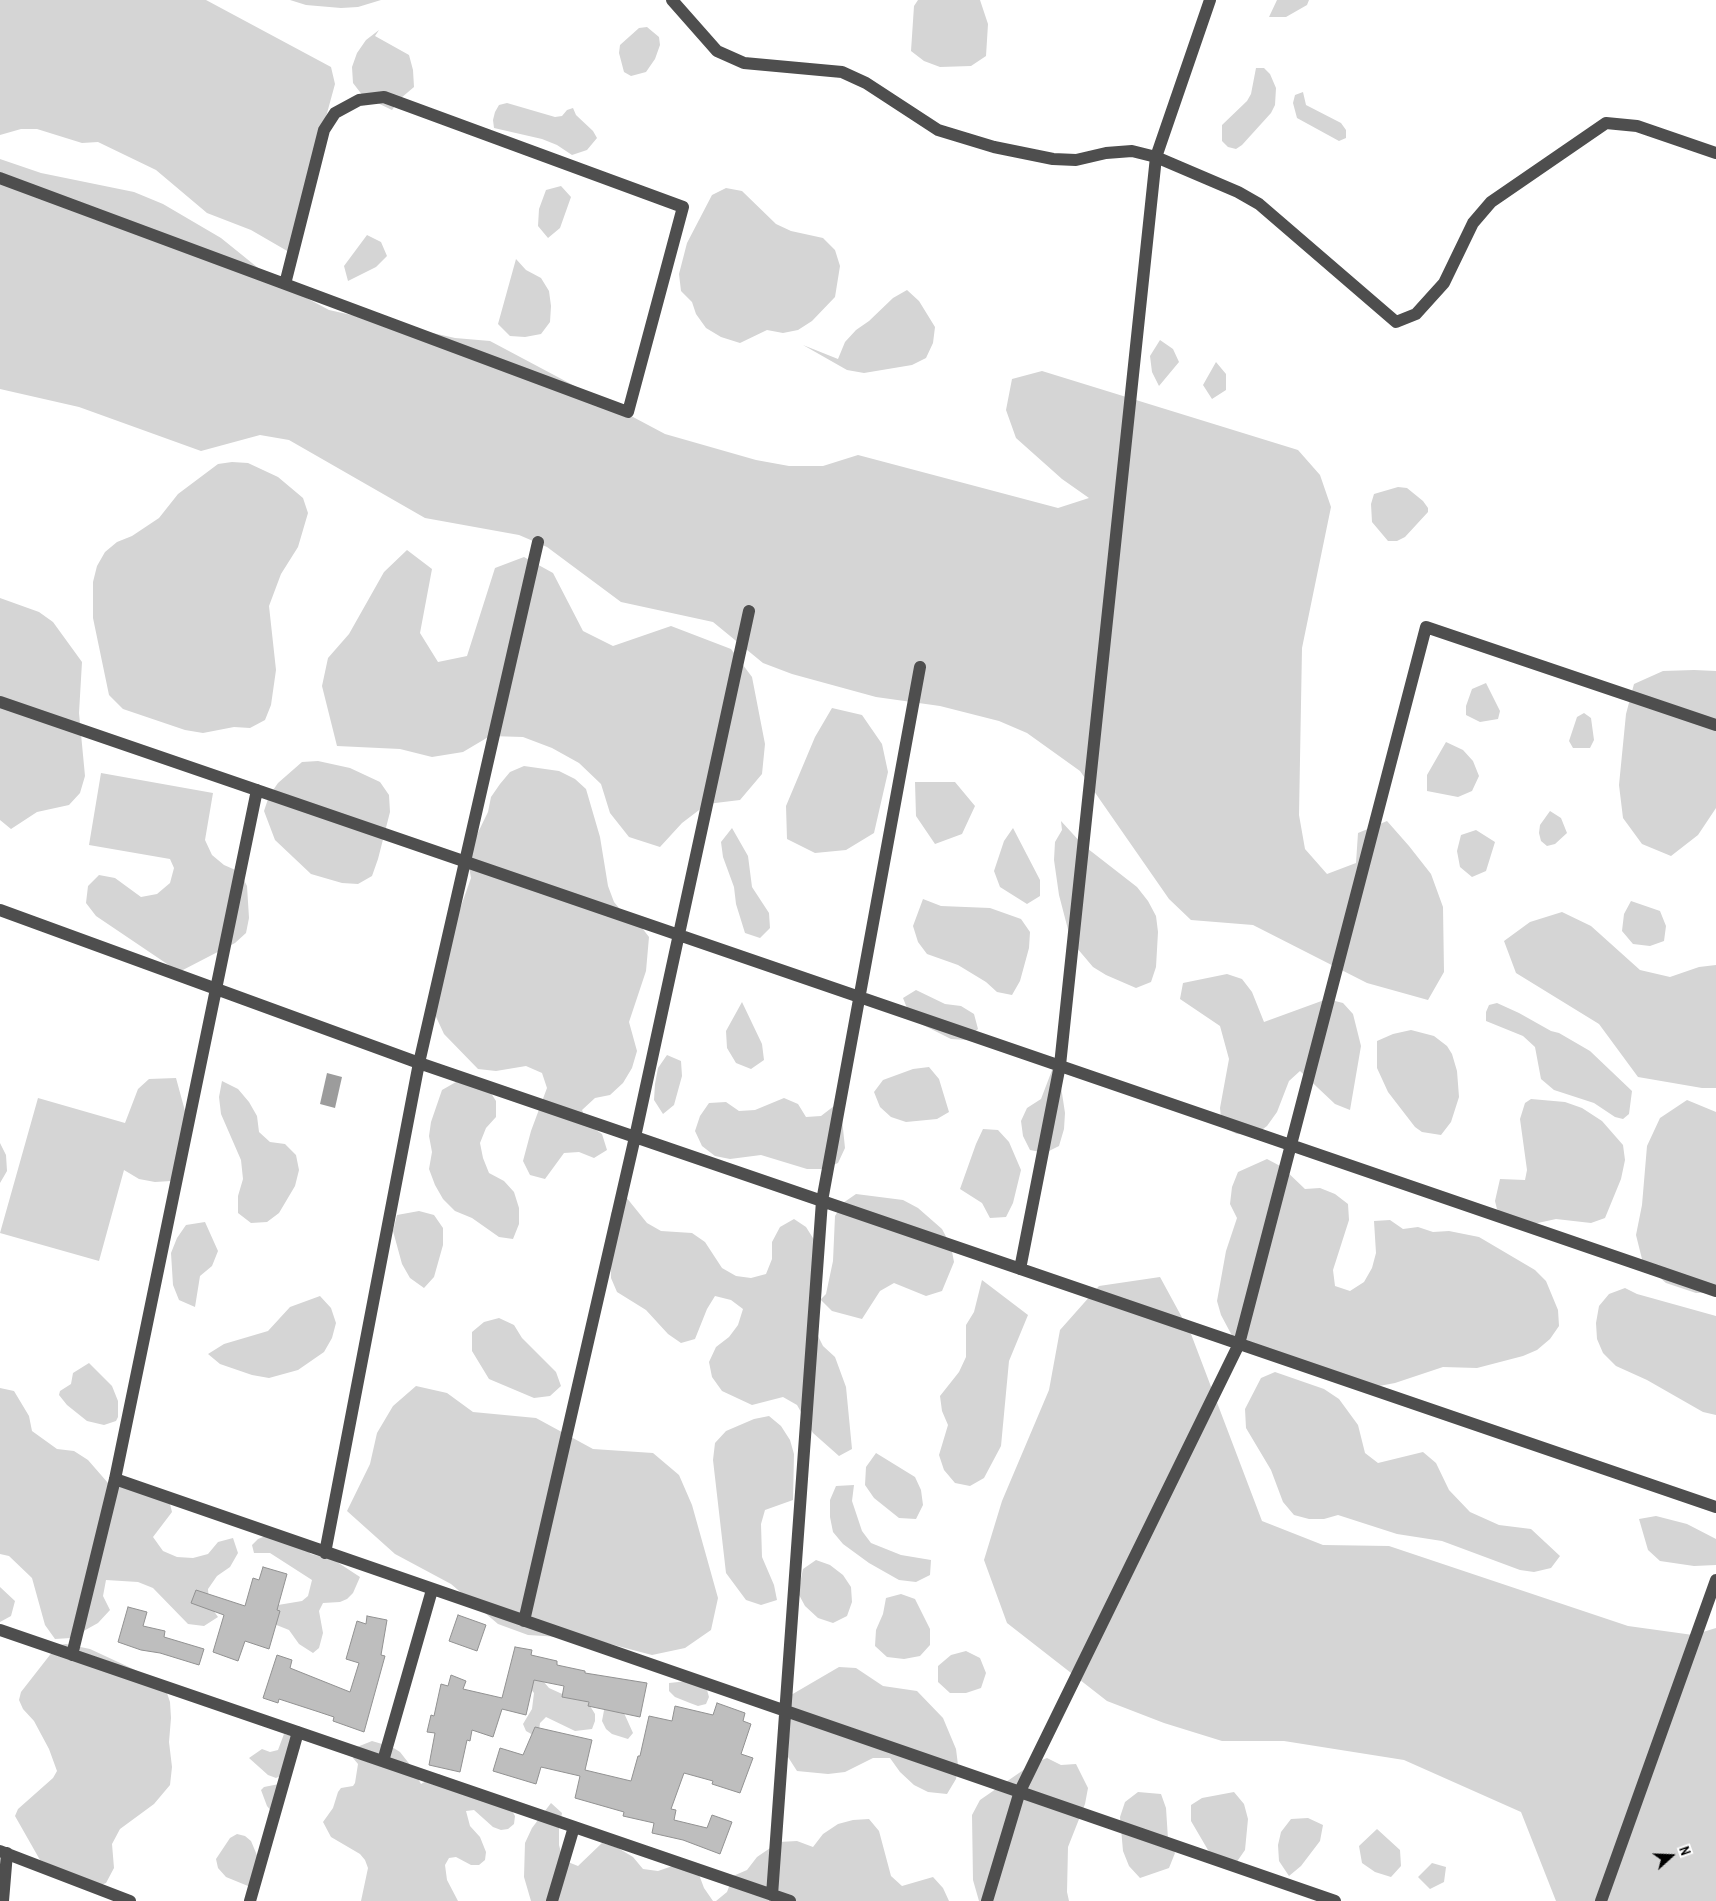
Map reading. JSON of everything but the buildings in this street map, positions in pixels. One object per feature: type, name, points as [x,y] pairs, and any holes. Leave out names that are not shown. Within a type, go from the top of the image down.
[{"type":"street","points":[[672,0],[717,51],[744,63],[807,67],[842,72],[873,87],[938,130],[994,147],[1053,159],[1076,160],[1106,153],[1132,151],[1156,157],[1238,192],[1259,204],[1396,322],[1416,314],[1444,283],[1473,223],[1491,202],[1606,123],[1637,126],[1716,153]]},
{"type":"street","points":[[1020,1269],[1060,1066],[1156,157],[1210,0]]},
{"type":"street","points":[[0,178],[628,412],[683,207],[384,97],[359,100],[336,113],[324,130],[285,284]]},
{"type":"street","points":[[325,1553],[419,1063],[538,542]]},
{"type":"street","points":[[524,1621],[635,1137],[749,611]]},
{"type":"street","points":[[986,1901],[1020,1791],[1239,1344],[1426,627],[1716,725]]},
{"type":"street","points":[[772,1895],[822,1201],[920,667]]},
{"type":"street","points":[[0,702],[1716,1291]]},
{"type":"street","points":[[72,1655],[115,1479],[214,988],[257,790]]},
{"type":"street","points":[[0,910],[419,1063],[1716,1507]]},
{"type":"street","points":[[115,1479],[1335,1901]]},
{"type":"street","points":[[1601,1901],[1716,1580]]},
{"type":"street","points":[[383,1762],[432,1590]]},
{"type":"street","points":[[0,1630],[790,1901]]},
{"type":"street","points":[[250,1901],[298,1732]]},
{"type":"street","points":[[552,1901],[574,1827]]},
{"type":"street","points":[[3,1901],[4,1852],[130,1901]]},
{"type":"shaded area","points":[[0,0],[206,0],[331,67],[335,84],[289,252],[251,230],[207,213],[156,170],[98,142],[82,143],[37,129],[21,129],[0,135]]},
{"type":"shaded area","points":[[290,0],[381,0],[358,7],[341,8],[306,5]]},
{"type":"shaded area","points":[[918,0],[980,0],[988,24],[986,56],[971,66],[940,67],[924,61],[911,51],[914,6]]},
{"type":"shaded area","points":[[1277,0],[1309,0],[1307,5],[1286,17],[1269,17]]},
{"type":"shaded area","points":[[647,27],[659,37],[660,45],[655,59],[646,72],[631,76],[624,72],[619,53],[620,45],[639,28]]},
{"type":"shaded area","points":[[379,30],[375,36],[409,55],[413,70],[414,87],[401,98],[392,110],[363,96],[353,83],[352,67],[357,53],[366,40]]},
{"type":"shaded area","points":[[1256,68],[1264,68],[1270,74],[1276,88],[1275,105],[1271,113],[1242,145],[1236,149],[1228,147],[1222,141],[1222,125],[1247,101],[1251,94]]},
{"type":"shaded area","points":[[1303,92],[1306,105],[1341,123],[1346,130],[1346,138],[1339,141],[1297,118],[1293,103],[1295,95]]},
{"type":"shaded area","points":[[507,103],[555,117],[562,116],[567,110],[573,108],[576,115],[593,131],[597,138],[587,150],[572,155],[557,145],[542,139],[494,128],[495,112],[499,105]]},
{"type":"shaded area","points":[[0,159],[41,173],[134,192],[163,204],[221,238],[273,280],[329,310],[455,338],[490,341],[665,434],[756,460],[789,466],[823,466],[858,455],[1058,508],[1089,498],[1062,479],[1016,438],[1006,410],[1012,379],[1042,371],[1298,450],[1320,475],[1331,507],[1302,648],[1299,815],[1305,849],[1327,874],[1356,863],[1358,833],[1387,821],[1409,846],[1431,874],[1443,907],[1444,972],[1428,1000],[1367,983],[1253,925],[1191,920],[1169,899],[1080,771],[1027,733],[999,721],[940,706],[876,697],[792,674],[763,663],[713,622],[621,602],[547,547],[519,535],[425,518],[289,440],[260,435],[201,451],[79,407],[0,389]]},
{"type":"shaded area","points":[[561,186],[571,197],[560,228],[548,238],[538,226],[539,209],[546,190]]},
{"type":"shaded area","points":[[726,188],[742,191],[776,224],[791,231],[823,238],[835,250],[840,266],[835,297],[812,321],[798,330],[783,333],[767,330],[740,343],[721,337],[706,328],[696,314],[692,302],[681,291],[679,274],[687,243],[712,195]]},
{"type":"shaded area","points":[[367,235],[381,242],[387,256],[376,267],[348,281],[344,266]]},
{"type":"shaded area","points":[[516,259],[526,270],[541,278],[549,291],[551,306],[550,322],[541,334],[525,337],[510,336],[498,324]]},
{"type":"shaded area","points":[[907,290],[919,301],[935,327],[933,343],[926,358],[912,365],[864,373],[847,370],[803,345],[838,359],[845,342],[856,330],[869,321],[893,298]]},
{"type":"shaded area","points":[[1160,340],[1173,349],[1179,362],[1159,386],[1152,372],[1150,356]]},
{"type":"shaded area","points":[[1216,362],[1226,374],[1226,390],[1212,399],[1203,385]]},
{"type":"shaded area","points":[[232,462],[248,463],[278,477],[303,498],[308,513],[298,547],[281,574],[269,606],[276,670],[271,705],[265,720],[250,728],[234,727],[203,733],[185,730],[123,709],[109,695],[93,618],[93,582],[97,566],[105,552],[117,542],[132,536],[159,518],[178,494],[218,464]]},
{"type":"shaded area","points":[[1398,487],[1407,488],[1423,501],[1428,508],[1428,512],[1405,537],[1397,541],[1388,541],[1372,522],[1371,504],[1374,494]]},
{"type":"shaded area","points":[[407,550],[432,569],[420,633],[438,662],[467,656],[495,568],[524,557],[553,573],[583,631],[613,646],[671,626],[731,649],[752,677],[765,744],[762,774],[740,800],[707,804],[682,823],[660,847],[629,837],[610,813],[601,784],[579,763],[552,748],[523,737],[490,736],[463,752],[432,757],[400,749],[337,746],[322,686],[328,658],[349,634],[384,572]]},
{"type":"shaded area","points":[[0,598],[39,612],[53,622],[82,662],[79,713],[85,776],[80,793],[69,805],[37,812],[11,829],[0,820]]},
{"type":"shaded area","points":[[1663,671],[1716,671],[1716,808],[1698,835],[1671,856],[1642,844],[1623,818],[1619,785],[1626,714],[1634,684]]},
{"type":"shaded area","points":[[1486,683],[1500,711],[1498,719],[1480,722],[1466,715],[1466,706],[1472,689]]},
{"type":"shaded area","points":[[832,708],[862,715],[882,744],[888,772],[874,833],[846,850],[815,853],[787,839],[786,806],[815,737]]},
{"type":"shaded area","points":[[1584,713],[1591,718],[1594,740],[1590,748],[1573,748],[1569,741],[1577,717]]},
{"type":"shaded area","points":[[1446,742],[1463,750],[1473,761],[1479,776],[1472,791],[1458,797],[1427,791],[1427,775]]},
{"type":"shaded area","points":[[318,761],[350,768],[380,782],[389,795],[390,812],[378,859],[372,876],[358,884],[342,883],[311,874],[275,840],[264,811],[269,796],[278,783],[302,762]]},
{"type":"shaded area","points":[[524,766],[559,771],[575,779],[586,789],[600,837],[608,886],[614,902],[624,914],[639,924],[649,937],[646,971],[629,1022],[637,1051],[632,1068],[623,1083],[610,1095],[595,1098],[582,1110],[588,1125],[602,1134],[607,1150],[594,1158],[579,1152],[564,1153],[545,1179],[530,1175],[523,1161],[531,1131],[547,1088],[542,1073],[526,1066],[496,1071],[478,1069],[444,1034],[431,1006],[443,957],[471,878],[467,855],[488,812],[491,797],[510,772]]},
{"type":"shaded area","points":[[101,773],[213,793],[205,840],[212,855],[224,865],[240,872],[247,886],[249,918],[246,933],[235,943],[179,972],[96,916],[86,903],[88,886],[99,875],[115,878],[141,897],[157,894],[170,883],[174,868],[170,859],[89,845]]},
{"type":"shaded area","points":[[915,782],[955,782],[975,806],[962,834],[935,844],[916,816]]},
{"type":"shaded area","points":[[1550,811],[1561,818],[1567,833],[1555,844],[1547,846],[1541,841],[1539,833],[1540,825]]},
{"type":"shaded area","points":[[1061,821],[1083,845],[1137,887],[1148,901],[1156,916],[1158,932],[1156,967],[1151,982],[1136,988],[1106,975],[1093,967],[1071,941],[1059,895],[1054,860],[1055,842],[1062,830]]},
{"type":"shaded area","points":[[732,828],[748,856],[752,887],[769,913],[770,928],[760,938],[745,933],[736,904],[734,887],[723,857],[721,842]]},
{"type":"shaded area","points":[[1013,828],[1040,880],[1040,896],[1027,904],[1000,887],[994,871],[1004,841]]},
{"type":"shaded area","points":[[1476,830],[1495,842],[1486,871],[1472,877],[1460,867],[1457,851],[1461,835]]},
{"type":"shaded area","points":[[923,899],[941,906],[990,908],[1021,919],[1030,932],[1029,948],[1020,981],[1012,995],[997,992],[986,982],[958,965],[927,954],[918,942],[913,926]]},
{"type":"shaded area","points":[[1631,901],[1660,911],[1666,926],[1664,941],[1650,946],[1633,944],[1622,931],[1624,914]]},
{"type":"shaded area","points":[[1562,912],[1591,926],[1640,970],[1670,977],[1699,967],[1716,965],[1716,1088],[1702,1088],[1638,1077],[1599,1024],[1516,973],[1504,941],[1530,922]]},
{"type":"shaded area","points":[[1227,974],[1242,979],[1252,992],[1264,1022],[1327,999],[1343,1003],[1353,1014],[1361,1046],[1350,1110],[1335,1104],[1300,1071],[1289,1081],[1277,1112],[1267,1126],[1255,1135],[1237,1134],[1222,1127],[1220,1108],[1229,1059],[1220,1026],[1180,999],[1183,983]]},
{"type":"shaded area","points":[[916,990],[945,1004],[961,1006],[974,1014],[978,1029],[966,1040],[951,1039],[921,1024],[909,1013],[903,998]]},
{"type":"shaded area","points":[[742,1002],[762,1044],[764,1060],[751,1069],[736,1063],[727,1048],[726,1031]]},
{"type":"shaded area","points":[[1497,1003],[1551,1031],[1559,1033],[1590,1051],[1632,1091],[1629,1114],[1623,1119],[1615,1117],[1594,1103],[1554,1090],[1541,1079],[1535,1047],[1523,1036],[1486,1021],[1486,1012],[1489,1005]]},
{"type":"shaded area","points":[[1411,1030],[1434,1036],[1447,1046],[1452,1054],[1457,1071],[1459,1097],[1451,1122],[1441,1135],[1422,1132],[1415,1127],[1388,1092],[1377,1068],[1377,1041],[1393,1034]]},
{"type":"shaded area","points":[[667,1055],[681,1061],[682,1076],[674,1105],[663,1114],[654,1100],[655,1084],[658,1068]]},
{"type":"shaded area","points":[[1054,1065],[1060,1080],[1065,1113],[1064,1129],[1059,1146],[1045,1153],[1030,1150],[1023,1136],[1021,1121],[1027,1108],[1041,1099]]},
{"type":"shaded area","points":[[929,1067],[939,1079],[949,1112],[937,1119],[906,1122],[891,1117],[880,1107],[874,1092],[883,1080],[913,1069]]},
{"type":"shaded area","points":[[327,1073],[342,1077],[335,1108],[320,1104]]},
{"type":"shaded area","points":[[176,1078],[188,1122],[171,1181],[155,1182],[139,1179],[124,1170],[99,1261],[0,1233],[38,1098],[125,1123],[138,1089],[149,1079]]},
{"type":"shaded area","points":[[222,1081],[238,1089],[249,1102],[257,1116],[259,1132],[270,1142],[285,1144],[296,1155],[299,1170],[295,1186],[279,1213],[267,1222],[251,1223],[238,1213],[238,1196],[243,1179],[241,1160],[221,1114],[219,1097]]},
{"type":"shaded area","points":[[456,1082],[487,1087],[496,1101],[496,1117],[486,1128],[480,1143],[489,1173],[504,1181],[514,1192],[519,1208],[519,1224],[513,1239],[499,1237],[472,1218],[455,1211],[443,1199],[429,1169],[432,1152],[429,1136],[431,1122],[442,1090]]},
{"type":"shaded area","points":[[784,1098],[798,1104],[806,1117],[821,1116],[834,1106],[842,1119],[845,1148],[838,1163],[824,1169],[807,1169],[761,1155],[730,1159],[715,1156],[702,1146],[695,1131],[700,1116],[709,1103],[726,1102],[739,1111],[755,1110]]},
{"type":"shaded area","points":[[1531,1099],[1565,1102],[1582,1108],[1602,1121],[1623,1145],[1625,1160],[1621,1179],[1605,1218],[1591,1223],[1556,1219],[1524,1226],[1502,1215],[1497,1209],[1495,1201],[1500,1179],[1525,1180],[1527,1170],[1520,1119],[1525,1103]]},
{"type":"shaded area","points":[[1687,1100],[1716,1112],[1716,1292],[1696,1293],[1666,1283],[1643,1263],[1636,1235],[1642,1205],[1647,1146],[1660,1118]]},
{"type":"shaded area","points":[[983,1129],[998,1130],[1009,1142],[1021,1170],[1013,1203],[1006,1217],[990,1218],[982,1203],[960,1189]]},
{"type":"shaded area","points":[[0,1143],[6,1155],[7,1171],[0,1183]]},
{"type":"shaded area","points":[[1267,1159],[1282,1167],[1305,1189],[1320,1188],[1335,1194],[1348,1204],[1349,1220],[1333,1270],[1335,1286],[1350,1291],[1364,1282],[1372,1268],[1376,1253],[1374,1221],[1390,1220],[1403,1229],[1418,1227],[1433,1232],[1449,1231],[1479,1237],[1535,1270],[1546,1281],[1558,1310],[1559,1326],[1550,1339],[1537,1350],[1523,1356],[1477,1368],[1443,1367],[1395,1383],[1379,1386],[1237,1345],[1221,1315],[1217,1301],[1226,1251],[1237,1218],[1230,1204],[1232,1187],[1238,1172]]},
{"type":"shaded area","points":[[856,1194],[903,1200],[918,1208],[942,1229],[951,1246],[954,1262],[942,1291],[926,1296],[894,1283],[880,1291],[862,1319],[832,1311],[821,1300],[815,1330],[823,1346],[835,1357],[846,1387],[852,1449],[839,1456],[813,1433],[797,1405],[783,1397],[752,1405],[722,1391],[712,1377],[709,1362],[716,1347],[729,1337],[738,1325],[743,1309],[731,1300],[715,1296],[707,1309],[695,1339],[681,1343],[668,1334],[646,1310],[617,1292],[611,1278],[611,1213],[626,1197],[647,1223],[661,1231],[692,1233],[705,1242],[722,1268],[736,1276],[751,1278],[766,1274],[772,1259],[772,1242],[780,1227],[794,1219],[806,1227],[823,1254],[821,1299],[826,1294],[833,1261],[835,1216],[843,1203]]},
{"type":"shaded area","points":[[419,1211],[434,1215],[443,1228],[443,1245],[434,1277],[424,1288],[410,1278],[402,1264],[393,1231],[397,1215]]},
{"type":"shaded area","points":[[205,1222],[218,1251],[212,1266],[200,1276],[195,1307],[179,1300],[173,1285],[171,1253],[177,1238],[186,1225]]},
{"type":"shaded area","points":[[1160,1277],[1191,1334],[1262,1521],[1323,1545],[1389,1546],[1628,1626],[1693,1635],[1716,1628],[1716,1901],[1556,1901],[1521,1812],[1404,1760],[1284,1741],[1222,1741],[1164,1723],[1107,1701],[1007,1623],[984,1560],[1002,1501],[1049,1390],[1060,1330],[1099,1286]]},
{"type":"shaded area","points":[[982,1280],[1028,1315],[1009,1361],[1001,1446],[984,1478],[970,1486],[955,1483],[944,1470],[939,1455],[948,1425],[942,1411],[940,1396],[959,1372],[966,1357],[966,1325],[974,1312]]},
{"type":"shaded area","points":[[1625,1288],[1637,1294],[1716,1316],[1716,1415],[1703,1412],[1647,1380],[1616,1366],[1603,1353],[1597,1339],[1596,1323],[1599,1306],[1609,1294]]},
{"type":"shaded area","points":[[320,1296],[331,1308],[336,1323],[332,1338],[324,1352],[298,1370],[269,1378],[252,1375],[220,1364],[208,1354],[224,1344],[268,1331],[290,1307]]},
{"type":"shaded area","points":[[499,1318],[514,1325],[522,1338],[556,1372],[561,1386],[550,1396],[534,1398],[489,1379],[472,1351],[472,1332],[484,1322]]},
{"type":"shaded area","points":[[89,1363],[112,1386],[118,1401],[118,1417],[116,1421],[104,1425],[87,1421],[67,1405],[59,1395],[60,1391],[71,1384],[73,1373]]},
{"type":"shaded area","points":[[1275,1372],[1324,1389],[1339,1399],[1358,1425],[1365,1453],[1378,1463],[1423,1452],[1436,1463],[1449,1490],[1470,1512],[1499,1525],[1531,1529],[1560,1556],[1551,1568],[1534,1572],[1520,1570],[1442,1541],[1397,1534],[1338,1515],[1324,1519],[1309,1519],[1294,1515],[1283,1502],[1271,1470],[1246,1428],[1245,1409],[1261,1378]]},
{"type":"shaded area","points":[[416,1386],[447,1393],[473,1412],[536,1418],[593,1449],[653,1453],[679,1475],[692,1505],[718,1598],[711,1630],[685,1648],[652,1655],[591,1639],[528,1635],[498,1624],[451,1584],[395,1554],[347,1511],[370,1464],[377,1433],[393,1406]]},
{"type":"shaded area","points":[[0,1388],[14,1391],[29,1416],[32,1431],[57,1449],[74,1451],[88,1460],[108,1483],[168,1496],[172,1512],[153,1537],[163,1551],[177,1557],[193,1558],[208,1554],[218,1542],[233,1538],[238,1553],[230,1567],[217,1576],[208,1589],[209,1604],[218,1617],[204,1626],[188,1624],[153,1588],[138,1582],[106,1580],[103,1596],[110,1610],[98,1623],[71,1638],[55,1639],[45,1625],[32,1578],[9,1556],[0,1554]]},
{"type":"shaded area","points":[[769,1416],[781,1426],[790,1440],[794,1454],[793,1500],[765,1510],[761,1524],[762,1557],[774,1585],[777,1600],[761,1605],[746,1600],[726,1573],[713,1460],[715,1443],[726,1431],[754,1419]]},
{"type":"shaded area","points":[[876,1453],[915,1477],[921,1490],[923,1505],[916,1519],[899,1518],[874,1498],[865,1485],[866,1467]]},
{"type":"shaded area","points":[[854,1485],[852,1501],[862,1531],[871,1543],[901,1555],[931,1560],[930,1575],[916,1582],[899,1580],[869,1563],[843,1544],[833,1532],[830,1517],[830,1500],[836,1486]]},
{"type":"shaded area","points":[[1656,1516],[1687,1524],[1716,1539],[1716,1565],[1694,1566],[1660,1561],[1648,1550],[1639,1519]]},
{"type":"shaded area","points":[[273,1533],[299,1542],[311,1554],[334,1560],[360,1577],[353,1593],[347,1599],[340,1602],[323,1603],[319,1611],[323,1633],[319,1648],[313,1653],[299,1644],[289,1630],[274,1624],[278,1605],[302,1601],[308,1596],[312,1580],[270,1553],[254,1553],[252,1545],[258,1539]]},
{"type":"shaded area","points":[[816,1560],[830,1565],[843,1575],[851,1587],[852,1602],[847,1616],[833,1623],[818,1618],[805,1606],[798,1593],[803,1569]]},
{"type":"shaded area","points":[[0,1587],[15,1601],[11,1616],[0,1622]]},
{"type":"shaded area","points":[[901,1594],[915,1599],[930,1629],[930,1645],[920,1656],[904,1659],[887,1657],[875,1646],[876,1630],[883,1614],[886,1598]]},
{"type":"shaded area","points":[[66,1644],[90,1649],[159,1681],[165,1687],[170,1702],[169,1742],[172,1767],[170,1785],[154,1804],[120,1829],[112,1844],[114,1868],[106,1883],[99,1886],[40,1860],[15,1816],[18,1809],[53,1778],[57,1771],[49,1749],[34,1721],[23,1709],[19,1700],[21,1692],[58,1645]]},
{"type":"shaded area","points":[[966,1651],[980,1658],[986,1673],[981,1688],[966,1693],[950,1693],[938,1682],[938,1666],[951,1655]]},
{"type":"shaded area","points":[[839,1667],[856,1668],[883,1686],[917,1691],[943,1718],[956,1749],[958,1765],[956,1779],[947,1794],[928,1792],[914,1785],[900,1772],[890,1758],[873,1758],[845,1772],[828,1774],[797,1771],[788,1757],[791,1695]]},
{"type":"shaded area","points":[[526,1675],[538,1675],[549,1688],[571,1698],[587,1701],[595,1714],[592,1729],[575,1731],[546,1717],[540,1723],[539,1731],[533,1735],[526,1731],[523,1724],[532,1709],[534,1693],[529,1687]]},
{"type":"shaded area","points":[[688,1681],[707,1690],[709,1697],[706,1704],[698,1706],[675,1697],[669,1691],[669,1683]]},
{"type":"shaded area","points":[[605,1705],[624,1713],[633,1733],[628,1739],[612,1734],[606,1729],[602,1721]]},
{"type":"shaded area","points":[[284,1734],[292,1736],[298,1742],[300,1748],[283,1775],[276,1778],[268,1775],[249,1758],[262,1749],[270,1752],[278,1750]]},
{"type":"shaded area","points":[[372,1741],[392,1747],[400,1752],[411,1766],[421,1784],[439,1774],[511,1809],[515,1816],[514,1824],[508,1829],[501,1830],[493,1827],[474,1810],[466,1811],[470,1826],[480,1837],[486,1852],[485,1860],[479,1865],[471,1865],[456,1857],[449,1858],[445,1865],[447,1880],[458,1901],[361,1901],[368,1868],[365,1860],[360,1854],[331,1837],[323,1822],[333,1808],[341,1788],[353,1786],[355,1783],[358,1764],[353,1758],[357,1747]]},
{"type":"shaded area","points":[[1047,1758],[1061,1765],[1076,1764],[1088,1788],[1085,1804],[1068,1847],[1067,1892],[1069,1901],[979,1901],[973,1880],[972,1815],[980,1800],[1032,1764]]},
{"type":"shaded area","points":[[279,1784],[272,1812],[267,1806],[261,1790],[264,1787]]},
{"type":"shaded area","points":[[1138,1792],[1161,1794],[1166,1808],[1168,1839],[1175,1853],[1169,1868],[1140,1878],[1129,1866],[1123,1851],[1120,1817],[1125,1802]]},
{"type":"shaded area","points":[[1234,1792],[1244,1804],[1248,1819],[1245,1850],[1236,1863],[1220,1862],[1208,1850],[1191,1821],[1191,1805],[1202,1798]]},
{"type":"shaded area","points":[[551,1803],[562,1813],[559,1845],[563,1860],[578,1866],[602,1843],[618,1848],[633,1857],[643,1869],[658,1871],[687,1861],[698,1872],[704,1888],[713,1901],[531,1901],[524,1877],[525,1843],[532,1828]]},
{"type":"shaded area","points":[[1308,1818],[1323,1825],[1320,1841],[1301,1866],[1289,1876],[1279,1861],[1278,1845],[1281,1832],[1291,1819]]},
{"type":"shaded area","points":[[869,1819],[879,1831],[891,1876],[902,1886],[933,1877],[943,1888],[949,1901],[716,1901],[727,1892],[733,1876],[747,1870],[757,1857],[779,1842],[797,1841],[813,1847],[823,1834],[838,1824],[853,1820]]},
{"type":"shaded area","points":[[1377,1829],[1400,1850],[1401,1866],[1391,1877],[1375,1872],[1362,1863],[1359,1846]]},
{"type":"shaded area","points":[[237,1834],[245,1836],[251,1841],[264,1872],[248,1886],[226,1877],[218,1868],[216,1859],[230,1838]]},
{"type":"shaded area","points":[[1432,1863],[1446,1867],[1444,1882],[1430,1889],[1418,1877]]}]
